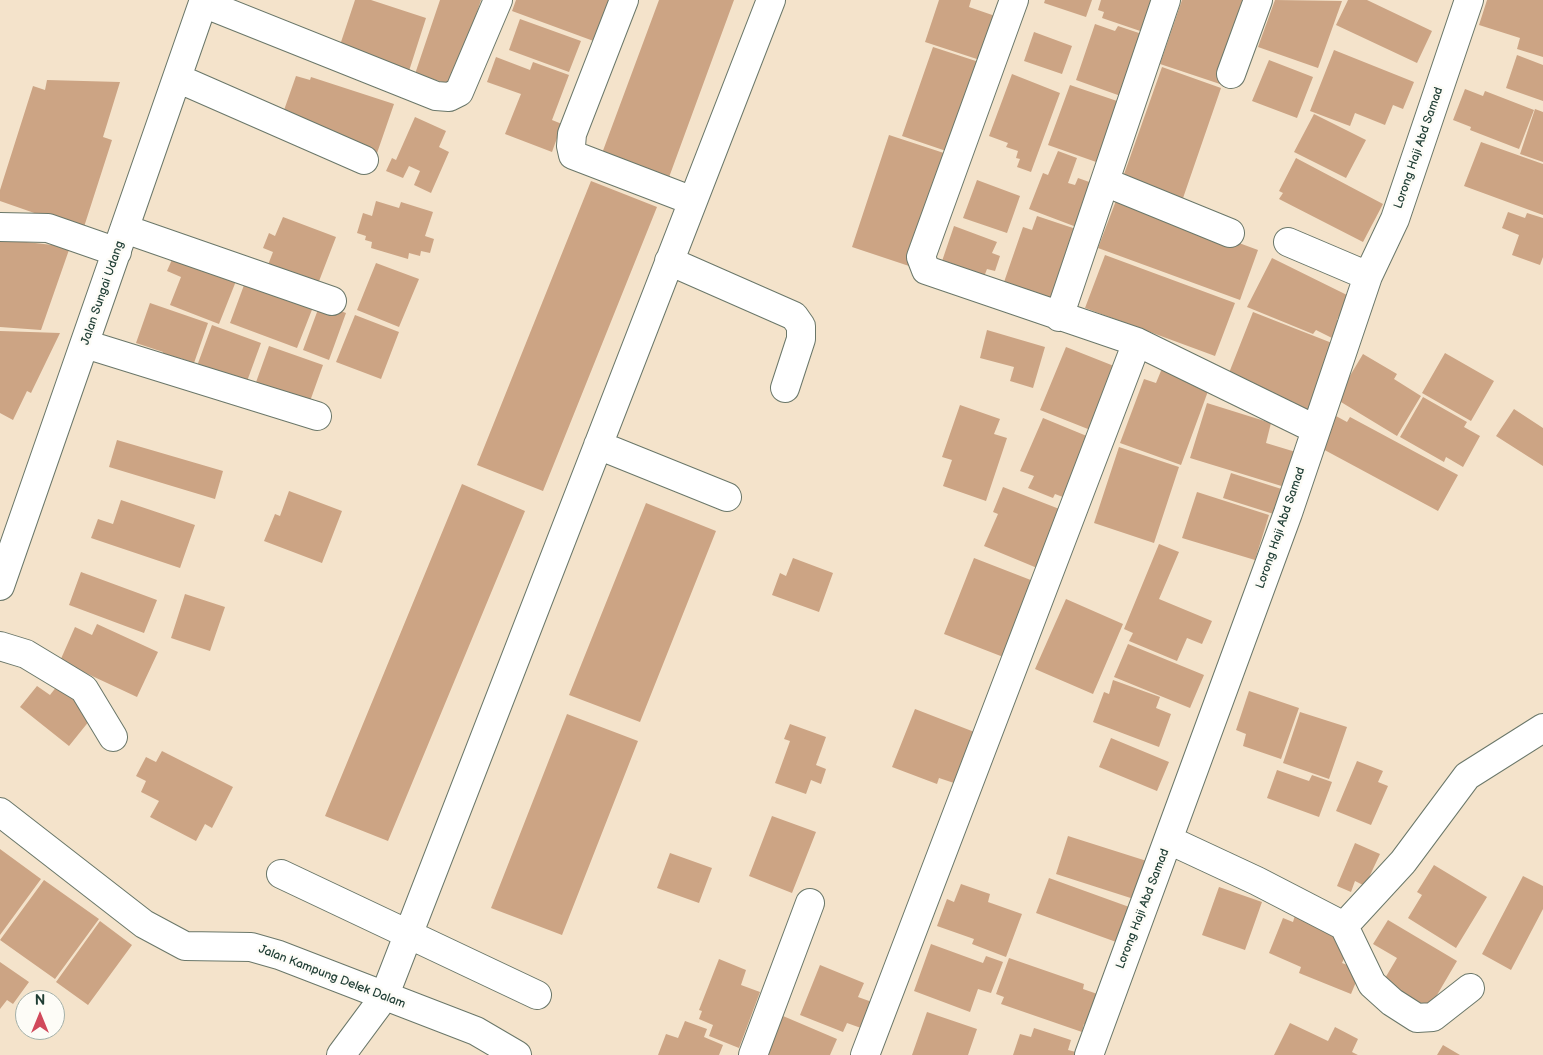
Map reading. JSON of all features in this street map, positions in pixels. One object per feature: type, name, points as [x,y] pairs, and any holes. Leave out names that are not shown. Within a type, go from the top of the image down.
[{"type":"street","points":[[203,2],[436,96],[449,97],[459,92],[498,0]]},
{"type":"street","points":[[624,0],[572,134],[570,146],[573,155],[693,201]]},
{"type":"street","points":[[341,1055],[384,997],[771,0]]},
{"type":"street","points":[[1014,0],[921,257],[926,270],[941,277],[1137,342],[1315,429]]},
{"type":"street","points":[[1060,317],[1166,0]]},
{"type":"street","points":[[1231,74],[1258,0]]},
{"type":"street","name":"Lorong Haji Abd Samad","points":[[1089,1055],[1288,513],[1368,276],[1395,219],[1469,0]]},
{"type":"street","name":"Jalan Sungai Udang","points":[[2,572],[85,344],[203,2]]},
{"type":"street","points":[[177,78],[364,160]]},
{"type":"street","points":[[1105,182],[1230,233]]},
{"type":"street","points":[[0,227],[48,228],[121,241],[332,301]]},
{"type":"street","points":[[1288,242],[1368,276]]},
{"type":"street","points":[[669,261],[794,316],[801,326],[801,339],[785,388]]},
{"type":"street","points":[[865,1055],[1137,342]]},
{"type":"street","points":[[85,344],[316,416]]},
{"type":"street","points":[[598,445],[727,497]]},
{"type":"street","points":[[0,646],[26,654],[84,690],[113,737]]},
{"type":"street","points":[[1344,926],[1402,862],[1466,776],[1543,728]]},
{"type":"street","name":"Jalan Kampung Delek Dalam","points":[[0,812],[144,924],[185,946],[251,947],[279,955],[476,1031],[517,1055]]},
{"type":"street","points":[[1169,840],[1257,880],[1344,926],[1372,984],[1392,1002],[1417,1018],[1433,1017],[1470,988]]},
{"type":"street","points":[[281,874],[537,995]]},
{"type":"street","points":[[753,1055],[810,903]]},
{"type":"building","points":[[355,0],[371,0],[426,18],[409,71],[339,48]]},
{"type":"building","points":[[440,0],[481,0],[453,85],[415,74]]},
{"type":"building","points":[[516,0],[615,0],[599,43],[512,11]]},
{"type":"building","points":[[659,0],[734,0],[668,180],[601,156]]},
{"type":"building","points":[[939,0],[971,0],[969,7],[1001,18],[986,62],[925,42]]},
{"type":"building","points":[[1045,0],[1092,0],[1086,17],[1044,3]]},
{"type":"building","points":[[1101,0],[1160,0],[1149,34],[1102,18],[1104,12],[1098,10]]},
{"type":"building","points":[[1182,0],[1256,0],[1226,86],[1160,64]]},
{"type":"building","points":[[1275,0],[1342,1],[1318,68],[1258,47]]},
{"type":"building","points":[[1348,0],[1367,0],[1432,31],[1417,63],[1336,25]]},
{"type":"building","points":[[1487,0],[1543,0],[1543,57],[1517,49],[1520,38],[1479,25]]},
{"type":"building","points":[[520,19],[581,41],[569,72],[509,50]]},
{"type":"building","points":[[1095,24],[1115,31],[1118,26],[1151,37],[1129,99],[1076,80]]},
{"type":"building","points":[[1034,32],[1072,46],[1062,74],[1024,61]]},
{"type":"building","points":[[933,47],[985,64],[955,154],[902,136]]},
{"type":"building","points":[[1334,50],[1414,82],[1403,109],[1393,105],[1385,125],[1355,113],[1350,126],[1310,111]]},
{"type":"building","points":[[1517,55],[1543,65],[1543,101],[1506,88]]},
{"type":"building","points":[[496,57],[530,70],[533,62],[569,75],[552,120],[562,124],[552,152],[505,134],[521,94],[487,82]]},
{"type":"building","points":[[1269,60],[1313,77],[1297,118],[1252,101]]},
{"type":"building","points":[[1162,67],[1221,88],[1182,201],[1122,180]]},
{"type":"building","points":[[1012,74],[1060,93],[1031,172],[1017,167],[1020,159],[1016,158],[1018,151],[1006,147],[1008,143],[989,136]]},
{"type":"building","points":[[296,76],[310,80],[311,77],[394,104],[376,156],[283,113]]},
{"type":"building","points":[[47,80],[120,82],[103,137],[112,140],[83,230],[0,201],[0,190],[33,86],[45,90]]},
{"type":"building","points":[[1070,85],[1120,102],[1099,163],[1048,145]]},
{"type":"building","points":[[1465,89],[1483,96],[1485,91],[1534,110],[1519,149],[1470,130],[1471,127],[1453,120]]},
{"type":"building","points":[[1535,109],[1543,112],[1543,162],[1520,154]]},
{"type":"building","points":[[1314,114],[1366,140],[1346,178],[1294,152]]},
{"type":"building","points":[[415,117],[446,131],[439,147],[449,152],[431,193],[414,185],[420,171],[409,166],[403,178],[386,171],[392,158],[396,160]]},
{"type":"building","points":[[889,135],[953,156],[930,201],[909,266],[852,247]]},
{"type":"building","points":[[1481,142],[1543,164],[1543,215],[1464,186]]},
{"type":"building","points":[[1058,151],[1077,158],[1068,183],[1075,185],[1078,178],[1095,184],[1079,228],[1029,209],[1043,173],[1048,175]]},
{"type":"building","points":[[1296,158],[1383,204],[1363,242],[1279,199],[1283,193],[1279,191]]},
{"type":"building","points":[[977,180],[1020,196],[1007,233],[963,218]]},
{"type":"building","points":[[591,181],[657,207],[543,491],[477,465]]},
{"type":"building","points":[[1117,198],[1258,250],[1240,300],[1098,248]]},
{"type":"building","points":[[376,201],[399,208],[401,202],[433,212],[425,236],[434,239],[430,253],[421,251],[420,256],[409,253],[408,259],[371,248],[372,242],[365,240],[366,236],[357,233],[363,213],[372,216]]},
{"type":"building","points":[[1508,212],[1525,218],[1527,213],[1543,218],[1543,257],[1540,265],[1512,255],[1519,235],[1502,228]]},
{"type":"building","points":[[1037,216],[1082,231],[1057,303],[1003,285],[1023,227],[1032,230]]},
{"type":"building","points":[[283,217],[336,237],[316,289],[266,270],[273,252],[263,248],[269,233],[275,236]]},
{"type":"building","points":[[954,226],[997,242],[992,253],[1000,256],[995,271],[987,269],[982,282],[940,267]]},
{"type":"building","points":[[0,239],[70,247],[41,330],[0,327]]},
{"type":"building","points":[[174,255],[238,276],[219,324],[170,305],[181,277],[167,271]]},
{"type":"building","points":[[1105,255],[1235,303],[1215,356],[1085,308]]},
{"type":"building","points":[[1272,258],[1349,296],[1337,320],[1346,324],[1338,341],[1316,330],[1313,334],[1247,307]]},
{"type":"building","points":[[376,263],[419,279],[399,327],[357,310]]},
{"type":"building","points":[[247,277],[315,302],[297,348],[230,323]]},
{"type":"building","points":[[150,303],[208,323],[194,363],[180,358],[178,366],[160,359],[163,352],[136,343]]},
{"type":"building","points":[[320,304],[346,313],[329,360],[303,350]]},
{"type":"building","points":[[1253,312],[1337,345],[1311,411],[1227,378]]},
{"type":"building","points":[[355,315],[399,332],[381,379],[336,362]]},
{"type":"building","points":[[212,325],[261,343],[246,384],[197,366]]},
{"type":"building","points":[[987,330],[1045,347],[1033,388],[1010,381],[1014,367],[980,358]]},
{"type":"building","points":[[0,331],[60,333],[31,393],[27,391],[13,420],[0,413]]},
{"type":"building","points":[[269,346],[323,365],[309,404],[255,385]]},
{"type":"building","points":[[1066,347],[1124,370],[1098,433],[1040,410]]},
{"type":"building","points":[[1445,353],[1494,381],[1471,421],[1422,393]]},
{"type":"building","points":[[1363,354],[1397,374],[1394,379],[1421,396],[1397,436],[1336,399]]},
{"type":"building","points":[[1163,366],[1211,383],[1181,465],[1120,443],[1144,379],[1156,383]]},
{"type":"building","points":[[1423,397],[1467,422],[1464,427],[1480,436],[1463,467],[1446,457],[1444,462],[1400,437]]},
{"type":"building","points":[[1207,403],[1271,423],[1266,443],[1299,453],[1288,488],[1190,458]]},
{"type":"building","points":[[960,405],[1000,419],[994,434],[1007,438],[986,501],[943,486],[952,460],[942,457]]},
{"type":"building","points":[[1514,409],[1543,428],[1543,466],[1496,436]]},
{"type":"building","points":[[1336,416],[1347,422],[1350,417],[1458,475],[1438,511],[1319,447]]},
{"type":"building","points":[[1043,418],[1094,439],[1068,499],[1055,494],[1053,498],[1028,488],[1034,476],[1020,471]]},
{"type":"building","points":[[117,440],[223,471],[215,499],[109,467]]},
{"type":"building","points":[[1119,447],[1179,467],[1154,543],[1094,523]]},
{"type":"building","points":[[1231,473],[1291,492],[1283,517],[1223,498]]},
{"type":"building","points":[[462,484],[525,511],[388,841],[325,816]]},
{"type":"building","points":[[1003,487],[1067,512],[1042,570],[984,546],[998,514],[993,512]]},
{"type":"building","points":[[289,491],[342,511],[322,563],[264,541],[275,514],[280,516]]},
{"type":"building","points":[[1197,492],[1269,515],[1255,560],[1182,538]]},
{"type":"building","points":[[121,500],[195,525],[180,568],[91,538],[98,519],[113,524]]},
{"type":"building","points":[[646,503],[716,531],[640,722],[569,695]]},
{"type":"building","points":[[1159,544],[1179,552],[1159,599],[1212,621],[1202,644],[1187,638],[1177,661],[1129,641],[1133,633],[1124,629]]},
{"type":"building","points":[[793,558],[833,573],[819,612],[772,595],[780,573],[786,576]]},
{"type":"building","points":[[974,558],[1041,584],[1011,660],[944,634]]},
{"type":"building","points":[[81,572],[157,600],[144,633],[69,605]]},
{"type":"building","points":[[185,594],[225,607],[210,651],[171,638]]},
{"type":"building","points":[[1066,599],[1123,624],[1093,694],[1035,669]]},
{"type":"building","points":[[97,624],[158,652],[137,697],[60,661],[75,627],[92,635]]},
{"type":"building","points":[[1128,644],[1204,675],[1190,708],[1114,677]]},
{"type":"building","points":[[1113,680],[1160,697],[1156,708],[1171,714],[1159,747],[1093,722],[1104,692],[1109,694]]},
{"type":"building","points":[[37,686],[50,695],[57,686],[94,715],[69,746],[20,707]]},
{"type":"building","points":[[1249,691],[1299,708],[1281,759],[1243,746],[1246,734],[1236,730]]},
{"type":"building","points":[[915,709],[977,733],[957,784],[939,778],[937,784],[892,767]]},
{"type":"building","points":[[1300,712],[1347,727],[1329,779],[1283,763]]},
{"type":"building","points":[[567,714],[638,741],[562,935],[491,908]]},
{"type":"building","points":[[790,724],[826,737],[816,765],[826,769],[821,784],[811,780],[806,794],[775,783],[790,741],[784,739]]},
{"type":"building","points":[[1111,738],[1169,762],[1157,791],[1099,767]]},
{"type":"building","points":[[162,751],[233,787],[212,828],[205,824],[196,841],[150,817],[159,801],[141,792],[146,781],[136,776],[146,757],[156,762]]},
{"type":"building","points":[[1357,761],[1383,771],[1378,782],[1388,786],[1371,825],[1336,811]]},
{"type":"building","points":[[1277,770],[1309,781],[1312,775],[1332,782],[1319,817],[1267,798]]},
{"type":"building","points":[[772,816],[816,832],[792,893],[749,876]]},
{"type":"building","points":[[1068,836],[1153,863],[1140,901],[1056,874]]},
{"type":"building","points":[[1355,843],[1380,854],[1365,886],[1355,881],[1351,892],[1337,886]]},
{"type":"building","points":[[0,849],[41,879],[0,935]]},
{"type":"building","points":[[670,853],[712,868],[699,903],[657,888]]},
{"type":"building","points":[[1434,865],[1487,897],[1456,948],[1408,918],[1422,895],[1417,892]]},
{"type":"building","points":[[1523,876],[1543,886],[1543,909],[1511,970],[1482,954]]},
{"type":"building","points":[[1049,878],[1132,908],[1119,943],[1036,913]]},
{"type":"building","points":[[44,880],[99,919],[55,979],[0,940]]},
{"type":"building","points":[[961,884],[990,894],[988,902],[1022,914],[1006,957],[972,944],[974,939],[937,926],[947,899],[954,902]]},
{"type":"building","points":[[1219,887],[1262,902],[1245,950],[1202,935]]},
{"type":"building","points":[[1296,912],[1350,946],[1342,963],[1361,970],[1351,994],[1299,973],[1301,967],[1269,953],[1283,918],[1293,922]]},
{"type":"building","points":[[1388,920],[1457,961],[1427,1012],[1381,985],[1397,958],[1373,944]]},
{"type":"building","points":[[100,921],[132,945],[88,1005],[56,982]]},
{"type":"building","points":[[931,944],[983,963],[986,956],[1003,962],[991,993],[978,989],[970,1012],[914,991]]},
{"type":"building","points":[[1009,958],[1084,984],[1083,989],[1103,996],[1092,1027],[1084,1024],[1082,1032],[1001,1004],[1004,997],[996,994]]},
{"type":"building","points":[[719,959],[746,970],[741,985],[760,992],[739,1048],[709,1036],[713,1025],[699,1019],[702,1011],[699,1010]]},
{"type":"building","points":[[0,962],[29,982],[23,990],[15,990],[15,1001],[13,1004],[7,1000],[0,1009]]},
{"type":"building","points":[[820,965],[864,983],[858,997],[872,1002],[861,1028],[847,1023],[843,1032],[800,1015]]},
{"type":"building","points":[[927,1012],[977,1029],[968,1055],[912,1055]]},
{"type":"building","points":[[783,1016],[837,1039],[830,1055],[766,1055]]},
{"type":"building","points":[[685,1021],[707,1029],[704,1037],[723,1045],[719,1055],[658,1055],[666,1034],[678,1038]]},
{"type":"building","points":[[1290,1023],[1328,1041],[1335,1027],[1358,1039],[1352,1052],[1358,1055],[1274,1055]]},
{"type":"building","points":[[1034,1028],[1071,1040],[1068,1050],[1080,1053],[1080,1055],[1013,1055],[1020,1034],[1031,1037]]},
{"type":"building","points":[[1443,1045],[1460,1055],[1437,1055]]}]
